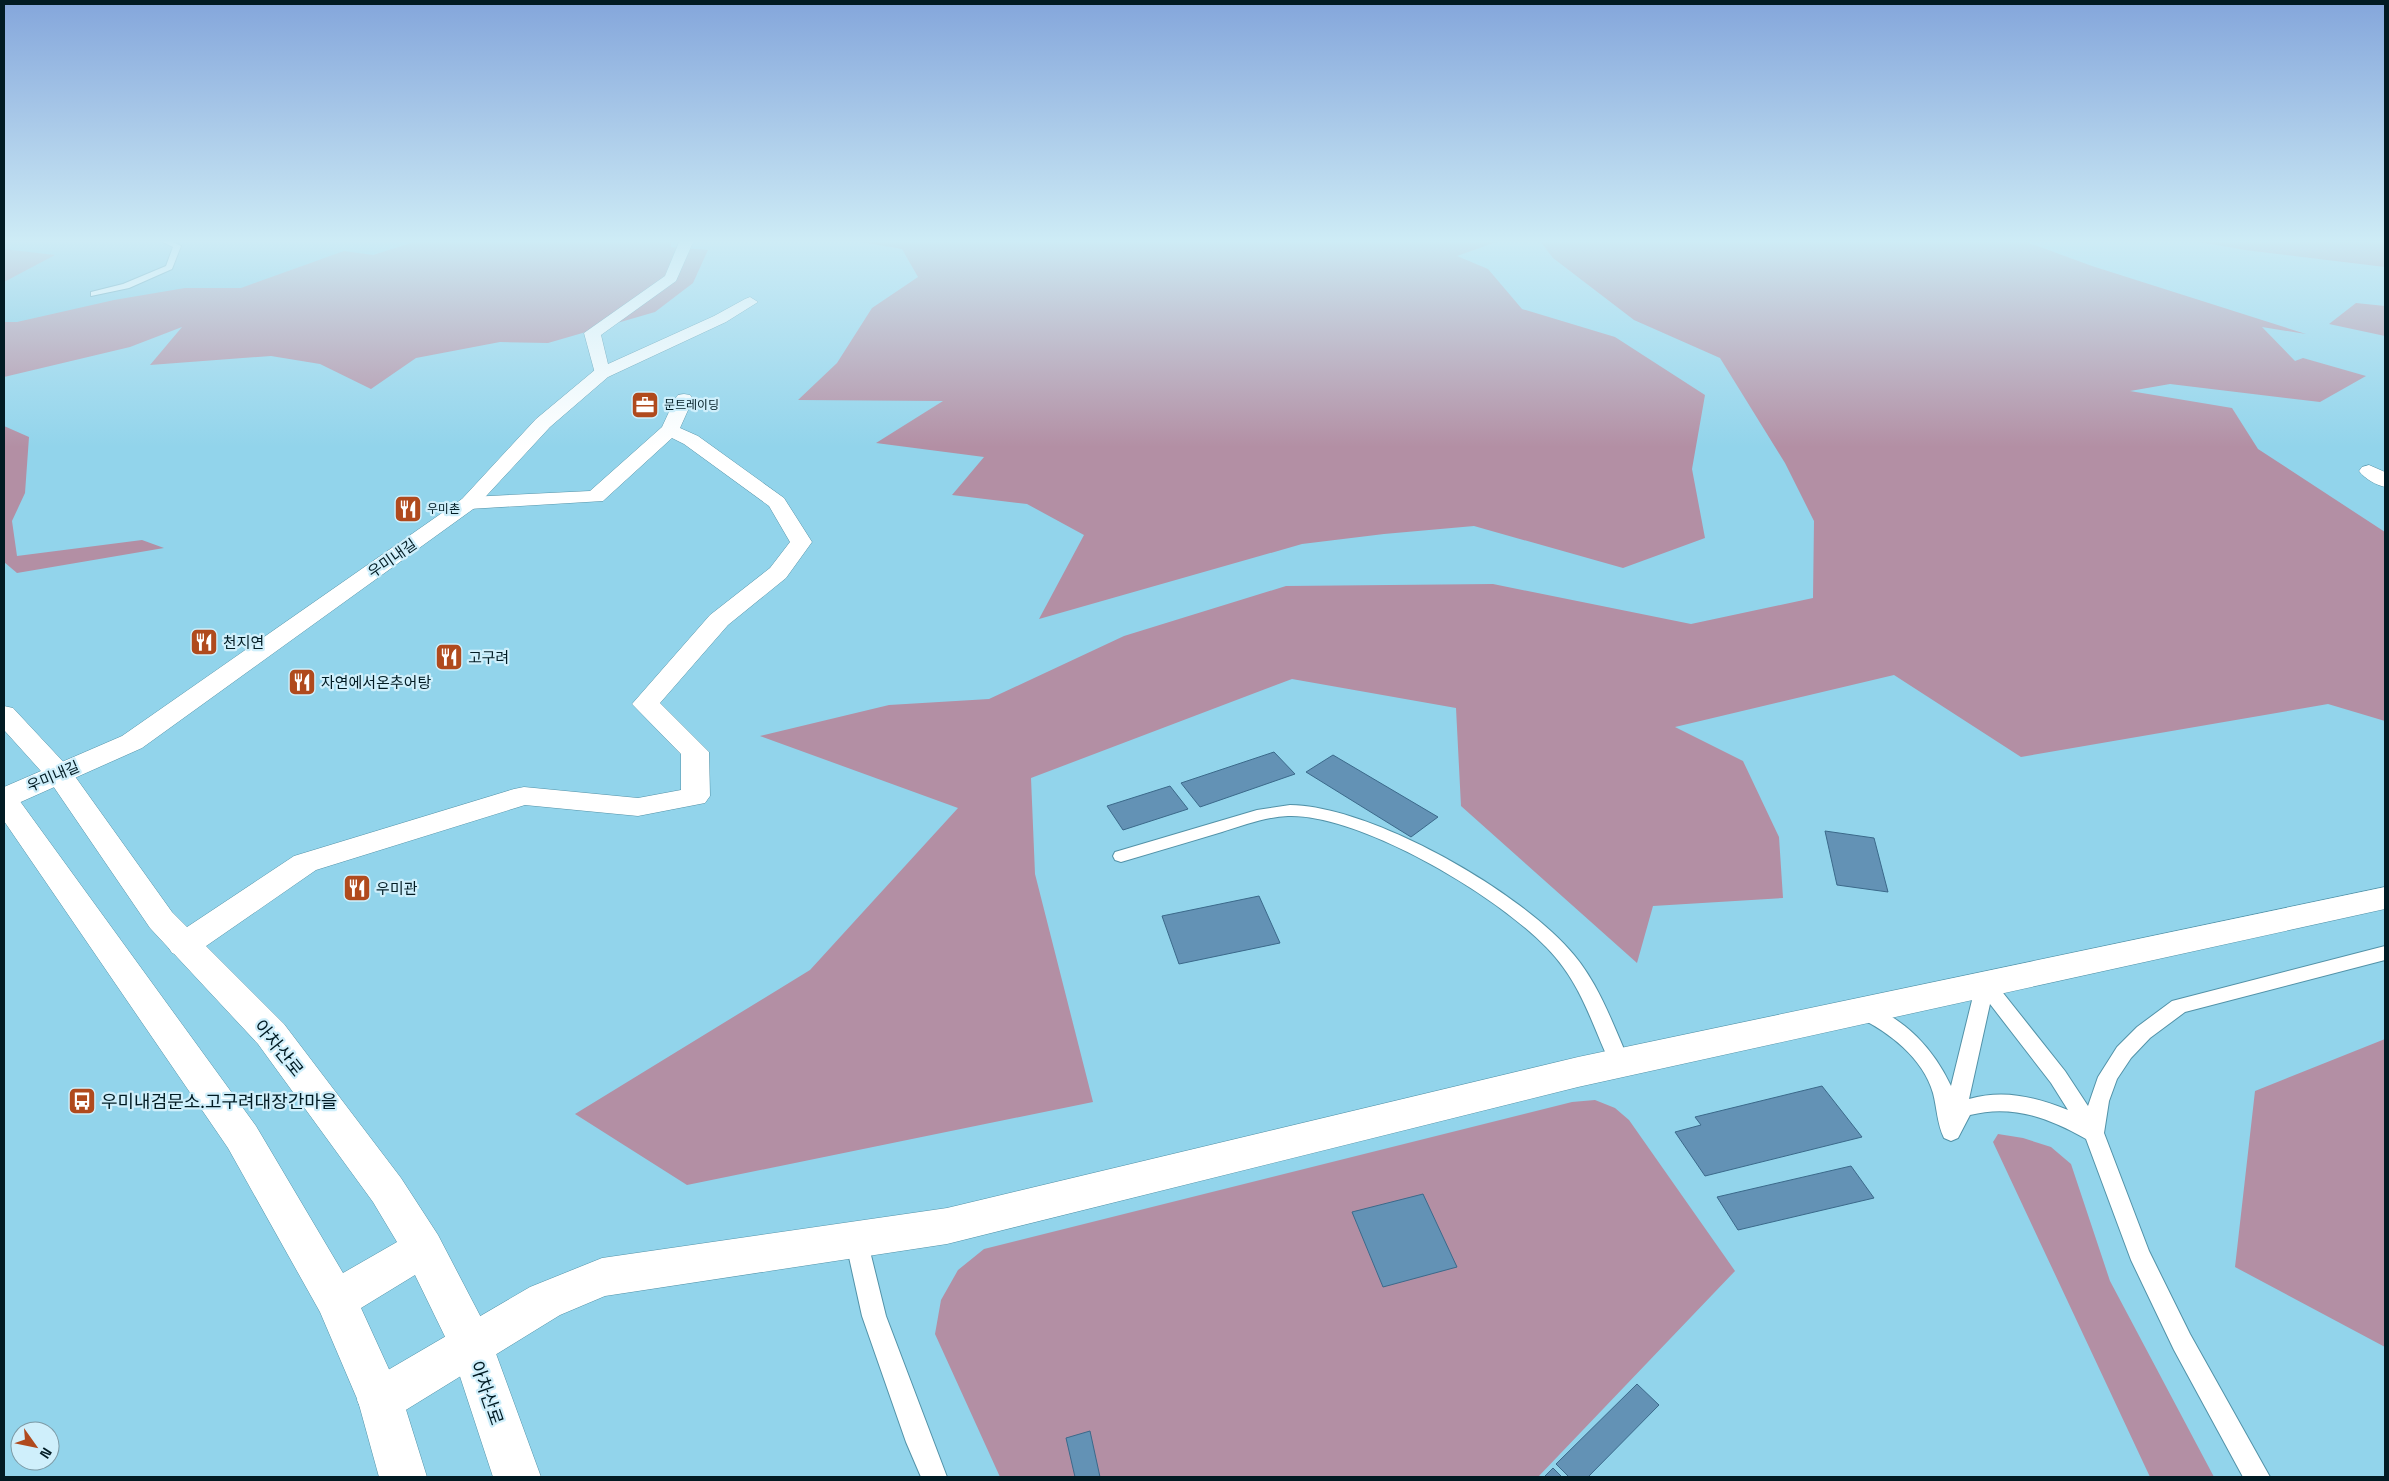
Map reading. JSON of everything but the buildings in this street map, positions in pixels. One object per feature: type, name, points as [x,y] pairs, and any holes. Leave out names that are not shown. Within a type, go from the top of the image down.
[{"type":"street","points":[[602,373],[592,333],[626,309]]},
{"type":"street","name":"우미내길","points":[[4,799],[132,742],[469,503],[543,423],[602,373],[737,309]]},
{"type":"street","points":[[469,503],[596,497],[670,430],[684,400]]},
{"type":"street","points":[[184,945],[305,863],[524,796],[638,807],[695,796],[694,752],[645,704],[719,620],[778,573],[801,542],[777,502],[692,440],[670,430]]},
{"type":"street","name":"아차산로","points":[[4,714],[59,774],[161,920],[271,1034],[387,1190],[423,1248],[471,1344],[517,1477]]},
{"type":"street","points":[[4,799],[242,1137],[336,1300],[380,1400],[403,1477]]},
{"type":"street","points":[[380,1400],[545,1301],[602,1277],[947,1226],[1620,1063],[2385,898]]},
{"type":"street","points":[[336,1300],[423,1248]]},
{"type":"lane","points":[[1121,856],[1280,811],[1306,811],[1351,822],[1416,851],[1480,888],[1551,940],[1570,962],[1620,1063]]},
{"type":"lane","points":[[2094,1133],[2101,1092],[2122,1054],[2150,1025],[2179,1006],[2385,953]]},
{"type":"lane","points":[[1951,1132],[1985,984]]},
{"type":"lane","points":[[1985,984],[2058,1077],[2094,1133],[2139,1253],[2182,1342],[2257,1477]]},
{"type":"lane","points":[[1861,1010],[1882,1019],[1897,1031],[1927,1063],[1940,1086],[1951,1132]]},
{"type":"lane","points":[[1951,1132],[1963,1109],[1983,1102],[2012,1101],[2042,1108],[2073,1121],[2094,1133]]},
{"type":"lane","points":[[856,1239],[874,1316],[919,1442],[934,1477]]},
{"type":"shaded area","points":[[4,309],[177,309],[4,357]]},
{"type":"shaded area","points":[[74,309],[659,309],[655,312],[548,343],[500,342],[416,358],[371,389],[320,364],[271,356],[150,365],[182,327],[130,347],[4,377],[4,322],[17,322]]},
{"type":"shaded area","points":[[871,309],[1522,309],[1615,337],[1705,395],[1692,469],[1705,538],[1623,568],[1474,526],[1384,534],[1302,544],[1039,619],[1084,535],[1027,504],[952,495],[984,457],[876,443],[943,401],[798,400],[837,363]]},
{"type":"shaded area","points":[[1620,309],[2228,309],[2306,334],[2262,327],[2295,361],[2303,358],[2366,376],[2320,402],[2170,384],[2130,391],[2232,408],[2258,449],[2385,532],[2385,721],[2328,704],[2021,757],[1894,675],[1675,727],[1743,761],[1779,837],[1783,898],[1653,906],[1637,963],[1461,806],[1456,708],[1292,679],[1031,778],[1035,874],[1093,1102],[687,1185],[575,1114],[810,970],[958,808],[760,736],[889,705],[989,699],[1124,636],[1286,586],[1493,584],[1691,624],[1813,598],[1814,521],[1785,463],[1720,358],[1634,320]]},
{"type":"shaded area","points":[[2348,309],[2385,309],[2385,336],[2329,324]]},
{"type":"shaded area","points":[[4,426],[29,437],[25,493],[12,521],[17,556],[142,540],[164,548],[17,573],[4,562]]},
{"type":"shaded area","points":[[2385,1039],[2385,1347],[2235,1267],[2255,1091]]},
{"type":"shaded area","points":[[1595,1100],[1615,1108],[1629,1120],[1735,1271],[1538,1477],[1000,1477],[935,1334],[941,1300],[958,1270],[984,1249],[1572,1102]]},
{"type":"shaded area","points":[[1998,1134],[2023,1138],[2051,1147],[2071,1164],[2110,1281],[2214,1477],[2150,1477],[1993,1142]]},
{"type":"place","name":"문트레이딩","points":[[645,405]]},
{"type":"place","name":"우미촌","points":[[408,509]]},
{"type":"place","name":"천지연","points":[[204,642]]},
{"type":"place","name":"고구려","points":[[449,657]]},
{"type":"place","name":"자연에서온추어탕","points":[[302,682]]},
{"type":"place","name":"우미관","points":[[357,888]]},
{"type":"place","name":"우미내검문소.고구려대장간마을","points":[[82,1101]]}]
